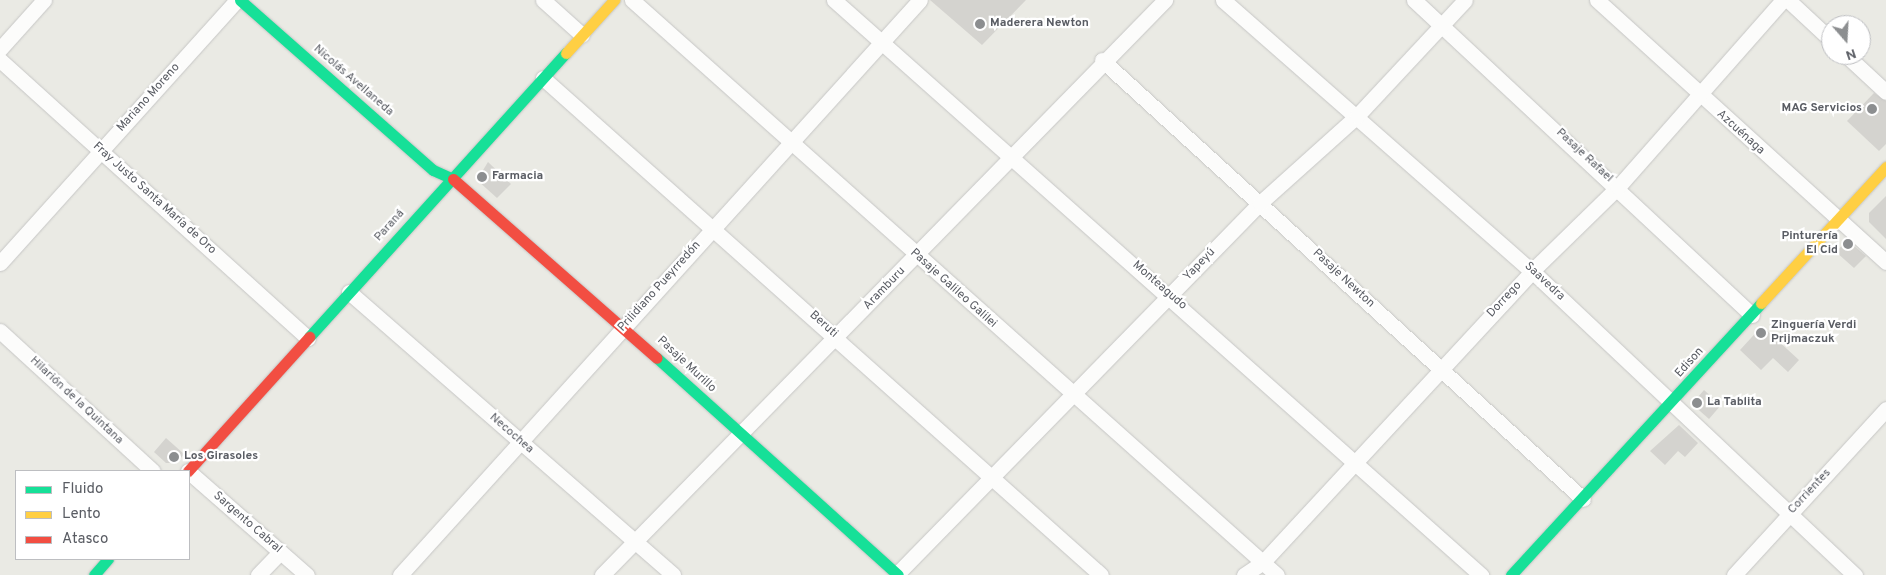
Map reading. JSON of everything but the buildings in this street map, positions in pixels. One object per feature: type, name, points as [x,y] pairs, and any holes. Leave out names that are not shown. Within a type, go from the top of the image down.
[{"type":"street","points":[[0,49],[44,0]]},
{"type":"street","name":"Mariano Moreno","points":[[0,262],[239,0]]},
{"type":"street","name":"Nicolás Avellaneda","points":[[239,0],[433,170],[451,179]]},
{"type":"street","points":[[543,0],[582,35]]},
{"type":"street","name":"Paraná","points":[[189,470],[614,0]]},
{"type":"street","name":"Pasaje Galileo Galilei","points":[[632,0],[793,140],[916,256],[1277,575]]},
{"type":"street","name":"Monteagudo","points":[[834,0],[1010,158],[1170,295],[1480,575]]},
{"type":"street","name":"Prilidiano Pueyrredón","points":[[400,575],[920,0]]},
{"type":"street","name":"Aramburu","points":[[602,575],[632,541],[739,432],[838,338],[1102,60],[1165,0]]},
{"type":"street","name":"Saavedra","points":[[1222,0],[1357,116],[1532,271],[1673,402],[1789,515],[1855,575]]},
{"type":"street","name":"Pasaje Rafael","points":[[1414,0],[1618,187],[1752,314]]},
{"type":"street","name":"Yapeyú","points":[[897,575],[1260,203],[1357,116],[1465,0]]},
{"type":"street","name":"Azcuénaga","points":[[1597,0],[1701,98],[1886,262]]},
{"type":"street","name":"Dorrego","points":[[1244,575],[1262,562],[1532,271],[1618,187],[1701,98],[1783,0]]},
{"type":"street","points":[[1788,0],[1821,31]]},
{"type":"street","name":"Fray Justo Santa María de Oro","points":[[0,60],[308,338]]},
{"type":"street","name":"Pasaje Newton","points":[[1102,60],[1583,499]]},
{"type":"street","points":[[1857,65],[1886,92]]},
{"type":"street","name":"Beruti","points":[[543,78],[838,338],[990,479],[1101,575]]},
{"type":"street","name":"Edison","points":[[1511,575],[1673,402],[1886,167]]},
{"type":"street","name":"Pasaje Murillo","points":[[451,179],[624,327],[897,575]]},
{"type":"street","name":"Necochea","points":[[349,292],[673,575]]},
{"type":"street","name":"Hilarión de la Quintana","points":[[0,331],[152,470]]},
{"type":"street","name":"Corrientes","points":[[1734,575],[1886,409]]},
{"type":"street","name":"Sargento Cabral","points":[[190,473],[307,575]]},
{"type":"street","points":[[258,575],[280,552]]},
{"type":"street","points":[[94,575],[107,560]]},
{"type":"traffic: fast","points":[[240,0],[433,170],[453,179]]},
{"type":"traffic: fast","points":[[309,337],[566,53]]},
{"type":"traffic: fast","points":[[1511,575],[1761,303]]},
{"type":"traffic: fast","points":[[657,358],[898,575]]},
{"type":"traffic: fast","points":[[94,575],[107,560]]},
{"type":"traffic: slow","points":[[566,53],[614,0]]},
{"type":"traffic: slow","points":[[1761,303],[1886,167]]},
{"type":"traffic: jam","points":[[453,179],[657,358]]},
{"type":"traffic: jam","points":[[189,470],[309,337]]},
{"type":"place","name":"Maderera Newton","points":[[980,24]]},
{"type":"place","name":"MAG Servicios","points":[[1872,109]]},
{"type":"place","name":"Farmacia","points":[[482,177]]},
{"type":"place","name":"Pinturería El Cid","points":[[1848,244]]},
{"type":"place","name":"Zinguería Verdi Prijmaczuk","points":[[1761,333]]},
{"type":"place","name":"La Tablita","points":[[1697,403]]},
{"type":"place","name":"Los Girasoles","points":[[174,457]]}]
